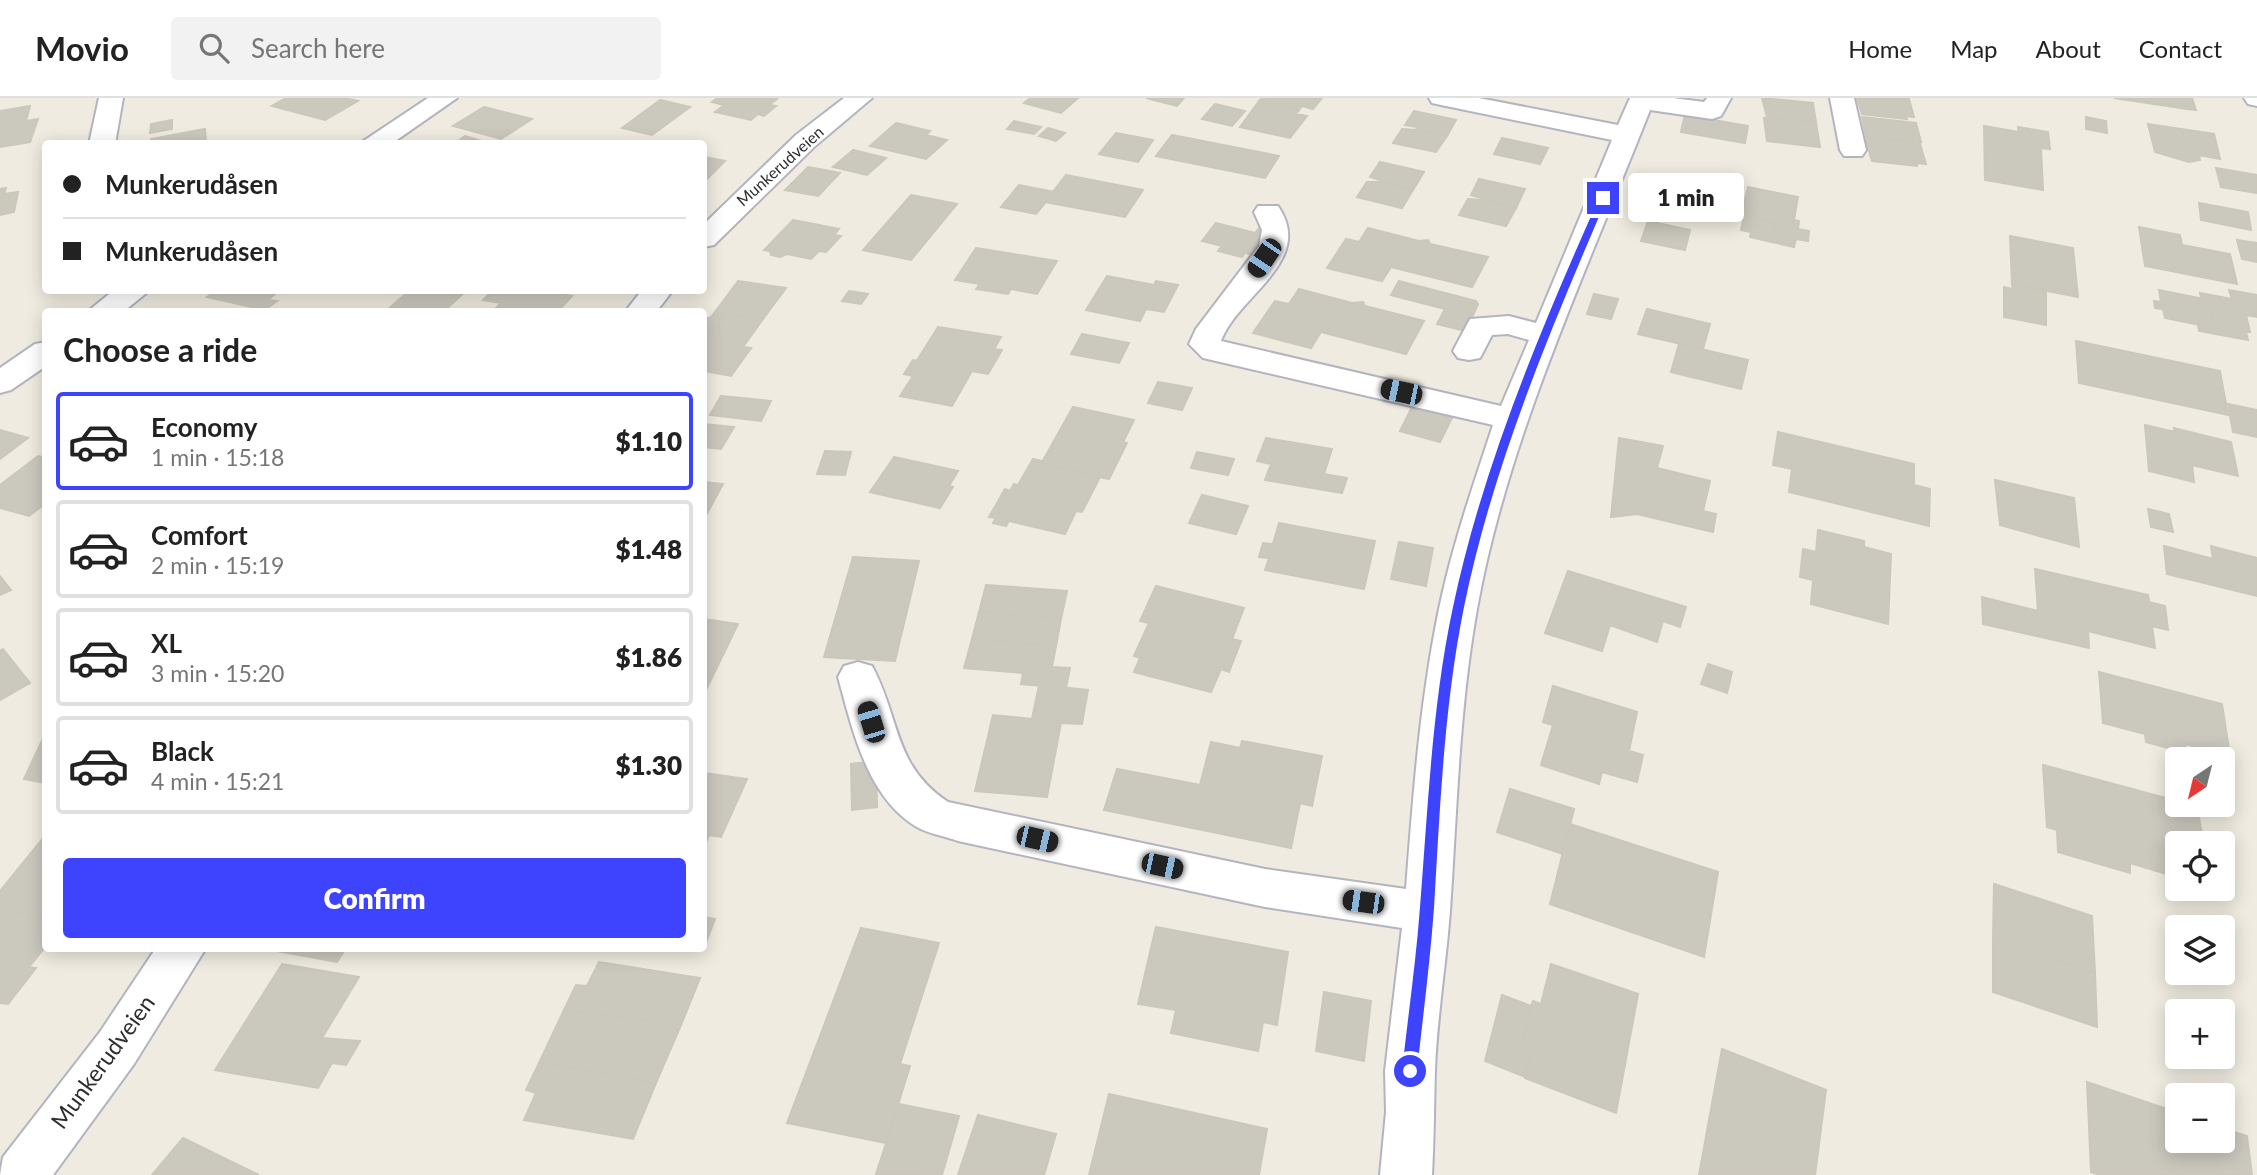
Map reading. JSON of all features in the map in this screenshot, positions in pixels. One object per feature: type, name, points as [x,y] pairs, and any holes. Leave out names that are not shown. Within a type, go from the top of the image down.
[{"type":"street","points":[[103,140],[111,98]]},
{"type":"street","points":[[378,140],[445,98]]},
{"type":"street","name":"Munkerudveien","points":[[707,236],[805,141],[860,98]]},
{"type":"street","points":[[1441,98],[1627,135]]},
{"type":"street","points":[[1406,1175],[1411,1112],[1410,1071],[1427,912],[1436,769],[1458,609],[1480,519],[1512,419],[1642,99],[1712,111],[1719,98]]},
{"type":"street","points":[[1842,98],[1853,150]]},
{"type":"street","points":[[1268,212],[1276,226],[1276,241],[1241,294],[1207,336],[1205,344],[1214,351],[1236,357],[1512,419]]},
{"type":"street","points":[[108,308],[129,294]]},
{"type":"street","points":[[643,308],[655,294]]},
{"type":"street","points":[[1469,351],[1481,326],[1509,325],[1546,335]]},
{"type":"street","points":[[0,383],[42,354]]},
{"type":"street","points":[[858,677],[889,765],[903,789],[932,813],[958,823],[1265,888],[1427,912]]},
{"type":"street","name":"Munkerudveien","points":[[21,1175],[117,1048],[180,952]]},
{"type":"building","points":[[286,98],[345,98],[358,101],[325,120],[272,106]]},
{"type":"building","points":[[717,98],[777,99],[769,105],[776,106],[764,116],[758,114],[751,120],[715,112],[724,105],[712,102]]},
{"type":"building","points":[[1030,98],[1078,98],[1061,113],[1024,103]]},
{"type":"building","points":[[1146,98],[1184,98],[1177,106]]},
{"type":"building","points":[[1262,98],[1322,98],[1313,109],[1302,106],[1299,110],[1259,101]]},
{"type":"building","points":[[1762,98],[1813,103],[1816,122],[1767,117]]},
{"type":"building","points":[[1857,98],[1909,99],[1914,117],[1906,116],[1907,119],[1862,114]]},
{"type":"building","points":[[2114,98],[2192,98],[2196,110],[2187,109]]},
{"type":"building","points":[[660,100],[690,107],[652,135],[622,128]]},
{"type":"building","points":[[1259,101],[1299,110],[1295,114],[1307,116],[1290,138],[1240,127]]},
{"type":"building","points":[[1215,104],[1245,111],[1232,126],[1202,119]]},
{"type":"building","points":[[30,106],[26,121],[38,119],[30,142],[0,147],[0,111]]},
{"type":"building","points":[[484,107],[532,119],[501,139],[453,126]]},
{"type":"building","points":[[1414,111],[1456,120],[1447,136],[1416,130],[1417,127],[1405,125]]},
{"type":"building","points":[[1685,115],[1748,126],[1745,143],[1681,132]]},
{"type":"building","points":[[1862,117],[1916,123],[1921,142],[1866,137]]},
{"type":"building","points":[[2086,117],[2106,121],[2107,133],[2086,129]]},
{"type":"building","points":[[1764,118],[1816,123],[1820,147],[1767,141]]},
{"type":"building","points":[[172,120],[172,129],[150,133],[151,124]]},
{"type":"building","points":[[1014,121],[1041,127],[1034,134],[1007,129]]},
{"type":"building","points":[[896,123],[930,131],[926,135],[947,140],[926,159],[870,146]]},
{"type":"building","points":[[2148,124],[2214,134],[2220,159],[2199,155],[2200,160],[2189,162],[2155,152]]},
{"type":"building","points":[[1984,126],[2019,132],[2018,127],[2048,132],[2050,149],[2041,148],[2043,190],[1985,180]]},
{"type":"building","points":[[1048,128],[1065,133],[1056,141],[1039,136]]},
{"type":"building","points":[[205,129],[206,140],[151,140]]},
{"type":"building","points":[[1402,129],[1447,136],[1436,152],[1393,143]]},
{"type":"building","points":[[1116,133],[1153,140],[1138,162],[1099,154]]},
{"type":"building","points":[[1172,135],[1279,156],[1265,178],[1156,156]]},
{"type":"building","points":[[465,136],[478,140],[460,140]]},
{"type":"building","points":[[1865,137],[1920,144],[1926,164],[1917,163],[1917,166],[1872,161]]},
{"type":"building","points":[[1502,138],[1548,148],[1540,164],[1494,154]]},
{"type":"building","points":[[853,150],[886,158],[867,175],[833,167]]},
{"type":"building","points":[[707,158],[725,161],[707,179]]},
{"type":"building","points":[[1380,162],[1424,172],[1413,190],[1370,177]]},
{"type":"building","points":[[808,167],[840,173],[818,196],[785,190]]},
{"type":"building","points":[[2216,168],[2257,175],[2257,193],[2221,187]]},
{"type":"building","points":[[1066,175],[1143,190],[1125,217],[1045,202]]},
{"type":"building","points":[[1479,179],[1525,189],[1516,208],[1471,195]]},
{"type":"building","points":[[1367,182],[1381,182],[1413,190],[1402,208],[1357,197]]},
{"type":"building","points":[[1019,185],[1054,192],[1036,214],[1001,207]]},
{"type":"building","points":[[1748,187],[1798,197],[1794,220],[1799,221],[1798,229],[1809,231],[1808,241],[1796,239],[1794,247],[1772,242],[1776,223],[1732,214],[1735,203],[1744,204]]},
{"type":"building","points":[[6,188],[4,194],[18,192],[14,212],[0,215],[0,189]]},
{"type":"building","points":[[911,195],[957,204],[911,260],[863,250]]},
{"type":"building","points":[[1468,199],[1516,208],[1506,226],[1459,215]]},
{"type":"building","points":[[2199,203],[2248,212],[2251,230],[2201,220]]},
{"type":"building","points":[[1744,217],[1776,223],[1772,242],[1750,237],[1751,232],[1741,230]]},
{"type":"building","points":[[793,220],[839,229],[834,235],[841,236],[826,252],[819,251],[811,259],[787,254],[780,257],[764,250]]},
{"type":"building","points":[[1648,221],[1690,230],[1685,250],[1641,241]]},
{"type":"building","points":[[1216,223],[1255,233],[1259,228],[1272,231],[1254,255],[1245,253],[1242,257],[1218,251],[1222,246],[1202,241]]},
{"type":"building","points":[[2139,227],[2180,235],[2182,245],[2230,254],[2237,284],[2145,266]]},
{"type":"building","points":[[1368,228],[1419,241],[1428,240],[1430,244],[1488,257],[1472,287],[1391,267],[1382,281],[1327,268],[1346,239],[1359,242]]},
{"type":"building","points":[[2010,236],[2073,248],[2078,297],[2012,284]]},
{"type":"building","points":[[2237,240],[2257,243],[2257,262],[2242,259]]},
{"type":"building","points":[[976,248],[1057,261],[1037,294],[1011,289],[1008,294],[976,289],[980,284],[955,280]]},
{"type":"building","points":[[1107,276],[1154,285],[1156,281],[1178,285],[1164,312],[1146,309],[1140,321],[1086,310]]},
{"type":"building","points":[[738,281],[786,288],[763,319],[715,312]]},
{"type":"building","points":[[1399,281],[1476,301],[1478,304],[1466,331],[1437,324],[1445,309],[1391,295]]},
{"type":"building","points":[[2012,284],[2046,292],[2046,325],[2004,317],[2004,287],[2013,289]]},
{"type":"building","points":[[1299,289],[1352,303],[1363,302],[1365,306],[1424,321],[1406,354],[1321,332],[1311,348],[1253,333],[1275,301],[1289,304]]},
{"type":"building","points":[[2159,290],[2209,300],[2215,328],[2165,318],[2163,309],[2155,308],[2154,301],[2161,302]]},
{"type":"building","points":[[2229,290],[2257,295],[2257,317],[2246,315],[2250,332],[2246,332],[2248,340],[2199,331],[2198,325],[2215,328],[2209,300],[2201,298],[2200,293],[2232,299]]},
{"type":"building","points":[[849,291],[868,294],[861,304],[842,301]]},
{"type":"building","points":[[211,294],[275,294],[268,300],[277,301],[268,308],[256,308],[207,297]]},
{"type":"building","points":[[405,294],[463,294],[447,308],[390,308]]},
{"type":"building","points":[[489,294],[572,296],[561,308],[496,308],[501,303],[483,300]]},
{"type":"building","points":[[1594,294],[1618,299],[1611,319],[1587,314]]},
{"type":"building","points":[[1647,309],[1710,324],[1703,349],[1638,334]]},
{"type":"building","points":[[715,312],[763,319],[743,347],[751,348],[731,376],[707,372],[707,318],[710,318]]},
{"type":"building","points":[[938,327],[1001,337],[994,349],[1002,350],[988,374],[916,362]]},
{"type":"building","points":[[1082,334],[1129,343],[1119,363],[1071,354]]},
{"type":"building","points":[[2076,341],[2220,371],[2228,415],[2079,383]]},
{"type":"building","points":[[1679,344],[1748,360],[1741,389],[1671,372]]},
{"type":"building","points":[[913,360],[972,371],[952,406],[900,396],[913,376],[904,374]]},
{"type":"building","points":[[1158,382],[1192,388],[1182,410],[1148,403]]},
{"type":"building","points":[[721,396],[771,401],[761,421],[710,415]]},
{"type":"building","points":[[2228,404],[2257,410],[2257,437],[2233,432]]},
{"type":"building","points":[[1073,407],[1134,420],[1123,442],[1127,443],[1109,479],[1041,464]]},
{"type":"building","points":[[1412,407],[1452,418],[1440,442],[1400,431]]},
{"type":"building","points":[[707,424],[734,427],[721,449],[707,447]]},
{"type":"building","points":[[2145,425],[2175,432],[2174,428],[2231,442],[2238,476],[2192,465],[2194,482],[2149,471]]},
{"type":"building","points":[[0,430],[28,438],[0,459]]},
{"type":"building","points":[[1778,432],[1914,464],[1914,485],[1930,489],[1929,526],[1789,492],[1792,469],[1773,465]]},
{"type":"building","points":[[1266,438],[1332,449],[1324,474],[1347,478],[1342,493],[1265,480],[1271,464],[1257,461]]},
{"type":"building","points":[[1619,438],[1663,446],[1657,468],[1710,481],[1703,511],[1716,514],[1713,532],[1637,514],[1611,517]]},
{"type":"building","points":[[825,451],[851,452],[845,475],[817,474]]},
{"type":"building","points":[[1197,452],[1234,459],[1228,475],[1191,468]]},
{"type":"building","points":[[38,456],[42,457],[42,506],[29,516],[0,508],[0,485]]},
{"type":"building","points":[[894,457],[958,471],[949,486],[953,487],[940,508],[870,492]]},
{"type":"building","points":[[1033,459],[1042,461],[1041,464],[1100,477],[1082,512],[1076,511],[1065,534],[1009,521],[1006,526],[993,523],[996,518],[989,517],[1005,489],[1010,491],[1014,484],[1018,485]]},
{"type":"building","points":[[1995,480],[2074,498],[2079,547],[2000,525]]},
{"type":"building","points":[[707,482],[723,484],[707,513]]},
{"type":"building","points":[[1202,495],[1248,506],[1236,534],[1189,523]]},
{"type":"building","points":[[2148,509],[2169,514],[2173,532],[2151,527]]},
{"type":"building","points":[[1279,523],[1375,541],[1364,589],[1265,570],[1269,558],[1259,557],[1263,543],[1273,544]]},
{"type":"building","points":[[1818,530],[1864,541],[1864,547],[1891,554],[1888,624],[1811,604],[1813,580],[1800,577],[1803,549],[1816,552]]},
{"type":"building","points":[[1399,542],[1433,548],[1426,586],[1391,579]]},
{"type":"building","points":[[2164,546],[2213,559],[2211,546],[2257,558],[2257,596],[2167,574]]},
{"type":"building","points":[[853,557],[919,561],[895,661],[824,657]]},
{"type":"building","points":[[2035,569],[2148,595],[2149,602],[2165,606],[2168,630],[2152,626],[2155,648],[2088,631],[2089,648],[1983,624],[1982,597],[2038,611]]},
{"type":"building","points":[[1568,571],[1686,607],[1680,627],[1663,621],[1657,642],[1610,625],[1602,651],[1545,633]]},
{"type":"building","points":[[0,576],[11,590],[0,595]]},
{"type":"building","points":[[986,585],[1067,591],[1061,619],[979,612]]},
{"type":"building","points":[[1156,586],[1244,608],[1232,639],[1241,641],[1229,672],[1221,669],[1211,692],[1134,672],[1140,658],[1134,656],[1149,623],[1140,621]]},
{"type":"building","points":[[979,612],[1061,619],[1056,646],[972,639]]},
{"type":"building","points":[[707,619],[738,624],[707,688]]},
{"type":"building","points":[[972,639],[1056,646],[1052,667],[1070,668],[1066,688],[1021,684],[1023,673],[964,668]]},
{"type":"building","points":[[3,649],[30,683],[0,700],[0,651]]},
{"type":"building","points":[[1708,664],[1732,672],[1727,693],[1701,684]]},
{"type":"building","points":[[2099,672],[2222,704],[2229,747],[2196,747],[2185,744],[2186,747],[2165,747],[2146,742],[2145,734],[2103,723]]},
{"type":"building","points":[[1039,685],[1088,690],[1082,724],[1061,723],[1047,797],[975,791],[993,715],[1032,719]]},
{"type":"building","points":[[1553,686],[1637,712],[1629,751],[1643,755],[1637,782],[1602,772],[1599,784],[1541,765],[1553,725],[1543,722]]},
{"type":"building","points":[[42,741],[42,782],[24,779]]},
{"type":"building","points":[[1242,741],[1322,756],[1312,806],[1300,803],[1291,848],[1104,810],[1117,769],[1200,785],[1211,742],[1240,748]]},
{"type":"building","points":[[876,761],[877,807],[852,810],[851,764]]},
{"type":"building","points":[[2043,765],[2165,798],[2165,817],[2199,817],[2201,831],[2165,831],[2165,873],[2130,863],[2130,873],[2058,852],[2057,830],[2047,827]]},
{"type":"building","points":[[707,773],[747,779],[721,837],[709,835],[707,840]]},
{"type":"building","points":[[1510,789],[1574,809],[1563,854],[1497,832]]},
{"type":"building","points":[[1570,824],[1718,872],[1704,957],[1550,904]]},
{"type":"building","points":[[42,839],[42,917],[0,911],[0,891]]},
{"type":"building","points":[[1994,884],[2092,916],[2095,973],[1993,940]]},
{"type":"building","points":[[0,911],[42,917],[42,951],[29,967],[36,968],[8,1004],[0,1003]]},
{"type":"building","points":[[707,918],[715,919],[707,940]]},
{"type":"building","points":[[1156,927],[1288,952],[1277,1025],[1263,1022],[1258,1051],[1171,1033],[1176,1010],[1138,1004]]},
{"type":"building","points":[[861,928],[939,943],[900,1064],[910,1066],[886,1143],[787,1123]]},
{"type":"building","points":[[1993,940],[2095,973],[2097,1027],[1993,992]]},
{"type":"building","points":[[282,952],[343,952],[337,962]]},
{"type":"building","points":[[599,962],[700,978],[681,1025],[564,1010],[576,985],[587,986]]},
{"type":"building","points":[[282,964],[359,977],[322,1038],[360,1041],[346,1065],[332,1063],[318,1088],[215,1070]]},
{"type":"building","points":[[1551,964],[1638,994],[1616,1113],[1525,1078],[1532,1046],[1523,1043],[1531,1006],[1533,1001],[1541,1004]]},
{"type":"building","points":[[1324,992],[1371,1001],[1364,1061],[1316,1051]]},
{"type":"building","points":[[1502,995],[1531,1006],[1523,1043],[1532,1046],[1525,1077],[1485,1061]]},
{"type":"building","points":[[564,1010],[681,1025],[656,1083],[539,1063]]},
{"type":"building","points":[[1722,1049],[1826,1090],[1815,1175],[1699,1175]]},
{"type":"building","points":[[539,1063],[656,1083],[633,1139],[524,1120],[536,1093],[526,1090]]},
{"type":"building","points":[[2087,1082],[2164,1108],[2165,1153],[2168,1153],[2170,1175],[2100,1175],[2091,1172]]},
{"type":"building","points":[[1109,1094],[1267,1129],[1259,1175],[1089,1175]]},
{"type":"building","points":[[899,1104],[959,1116],[942,1175],[876,1174]]},
{"type":"building","points":[[978,1115],[1056,1134],[1044,1175],[958,1175]]},
{"type":"building","points":[[2235,1132],[2247,1136],[2252,1175],[2170,1175],[2168,1153],[2235,1153]]},
{"type":"building","points":[[183,1138],[259,1175],[152,1175]]},
{"type":"route","points":[[1410,1071],[1427,912],[1436,769],[1458,609],[1480,519],[1512,419],[1552,316],[1603,198]]}]
